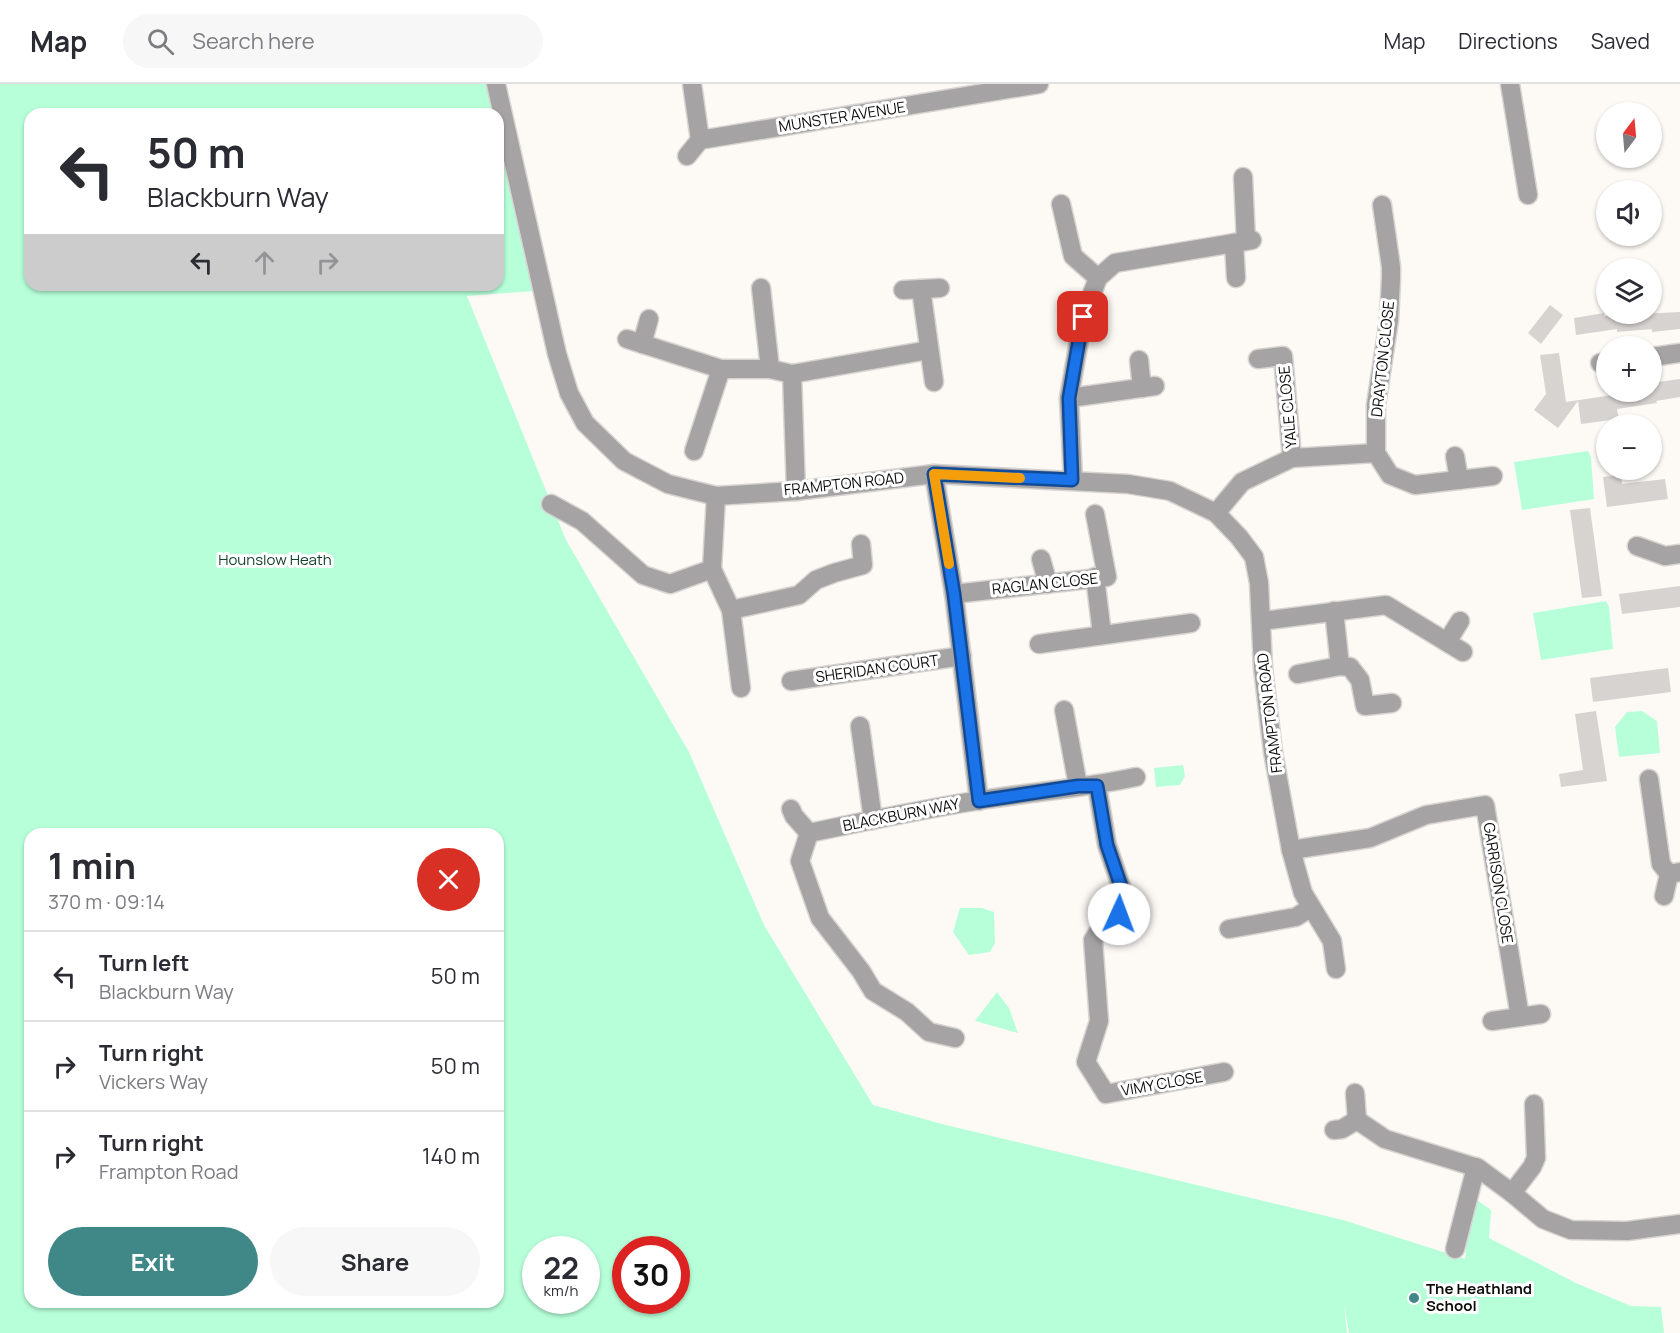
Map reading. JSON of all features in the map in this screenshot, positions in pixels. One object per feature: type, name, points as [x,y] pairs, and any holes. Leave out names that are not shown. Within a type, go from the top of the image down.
[{"type":"street","name":"FRAMPTON ROAD","points":[[496,84],[501,108]]},
{"type":"street","points":[[687,156],[700,140],[692,84]]},
{"type":"street","name":"MUNSTER AVENUE","points":[[700,140],[1040,84]]},
{"type":"street","points":[[1510,84],[1528,195]]},
{"type":"street","name":"FRAMPTON ROAD","points":[[504,119],[557,354],[569,393],[585,423],[624,461],[668,484],[716,496],[796,491],[934,474],[1128,484],[1170,491],[1216,513],[1254,557],[1259,583],[1263,668],[1273,752],[1291,850],[1307,901],[1332,941],[1336,969]]},
{"type":"street","points":[[1236,278],[1244,241],[1243,177]]},
{"type":"street","points":[[1061,204],[1073,256],[1098,278]]},
{"type":"street","name":"DRAYTON CLOSE","points":[[1376,453],[1376,405],[1389,320],[1391,267],[1382,205]]},
{"type":"street","points":[[1072,480],[1069,398],[1083,317],[1098,278],[1115,263],[1244,241]]},
{"type":"street","points":[[761,288],[770,369]]},
{"type":"street","points":[[903,290],[940,288]]},
{"type":"street","points":[[921,289],[934,382]]},
{"type":"street","points":[[649,319],[634,341],[721,369],[770,369],[792,374],[929,350]]},
{"type":"street","points":[[1662,356],[1680,353]]},
{"type":"street","name":"YALE CLOSE","points":[[1258,359],[1292,355],[1292,458]]},
{"type":"street","points":[[1069,398],[1149,387],[1139,360]]},
{"type":"street","points":[[694,451],[721,369]]},
{"type":"street","points":[[792,374],[796,491]]},
{"type":"street","points":[[1216,513],[1242,482],[1292,458],[1376,453],[1390,475],[1415,485],[1493,476]]},
{"type":"street","points":[[1455,456],[1459,480]]},
{"type":"street","points":[[934,474],[954,594],[979,801]]},
{"type":"street","points":[[716,496],[712,569],[731,610],[741,688]]},
{"type":"street","points":[[551,504],[582,521],[643,575],[670,584],[712,569]]},
{"type":"street","name":"RAGLAN CLOSE","points":[[954,594],[1107,577],[1095,514]]},
{"type":"street","points":[[731,610],[799,595],[816,580],[863,566],[861,544]]},
{"type":"street","points":[[1637,546],[1665,556],[1680,554]]},
{"type":"street","points":[[1041,559],[1048,584]]},
{"type":"street","points":[[1095,577],[1102,634]]},
{"type":"street","points":[[1262,621],[1386,605],[1463,652]]},
{"type":"street","points":[[1334,611],[1340,666]]},
{"type":"street","points":[[1446,642],[1460,621]]},
{"type":"street","points":[[1039,644],[1191,623]]},
{"type":"street","name":"SHERIDAN COURT","points":[[791,681],[962,656]]},
{"type":"street","points":[[1298,674],[1340,666],[1350,667],[1360,680],[1365,706],[1392,703]]},
{"type":"street","points":[[1064,710],[1078,786]]},
{"type":"street","points":[[860,726],[873,820]]},
{"type":"street","name":"BLACKBURN WAY","points":[[809,833],[979,801],[1078,786],[1097,786],[1136,777]]},
{"type":"street","points":[[1649,778],[1661,864],[1675,873],[1664,896]]},
{"type":"street","name":"VIMY CLOSE","points":[[1097,786],[1107,845],[1124,895],[1119,914],[1100,929],[1093,940],[1100,1021],[1086,1062],[1106,1094],[1224,1072]]},
{"type":"street","name":"GARRISON CLOSE","points":[[1291,850],[1370,838],[1426,815],[1485,805],[1520,1017]]},
{"type":"street","points":[[790,809],[809,833],[800,861],[820,918],[861,971],[873,991],[907,1012],[929,1032],[955,1038]]},
{"type":"street","points":[[1229,929],[1296,917],[1307,901]]},
{"type":"street","points":[[1492,1021],[1540,1014]]},
{"type":"street","points":[[1355,1093],[1357,1120]]},
{"type":"street","points":[[1512,1193],[1536,1158],[1534,1104]]},
{"type":"street","points":[[1334,1130],[1342,1129],[1357,1120]]},
{"type":"street","points":[[1357,1120],[1385,1139],[1476,1167],[1543,1219],[1571,1230],[1627,1231],[1680,1224]]},
{"type":"street","points":[[1455,1250],[1476,1167]]},
{"type":"green space","name":"Hounslow Heath","points":[[0,84],[486,84],[492,108],[24,108],[24,291],[504,291],[504,159],[535,291],[467,296],[566,540],[689,752],[764,925],[873,1105],[946,1125],[1343,1220],[1465,1259],[1472,1196],[1491,1210],[1489,1238],[1576,1283],[1631,1306],[1661,1307],[1664,1333],[1349,1333],[1344,1305],[1347,1333],[0,1333]]},
{"type":"green space","points":[[1588,451],[1591,457],[1594,499],[1522,510],[1514,462]]},
{"type":"green space","points":[[1606,601],[1609,607],[1613,649],[1541,660],[1533,613]]},
{"type":"green space","points":[[1642,711],[1657,721],[1660,753],[1619,757],[1615,727],[1627,712]]},
{"type":"green space","points":[[1183,765],[1185,776],[1180,785],[1156,787],[1154,768]]},
{"type":"green space","points":[[960,908],[982,908],[994,912],[995,943],[990,952],[969,955],[953,932]]},
{"type":"green space","points":[[997,992],[1009,1008],[1018,1033],[975,1021]]},
{"type":"building","points":[[1550,305],[1563,315],[1541,344],[1528,333]]},
{"type":"building","points":[[1680,312],[1680,329],[1617,332],[1617,329],[1576,335],[1574,318],[1596,314],[1596,324],[1662,324],[1662,313]]},
{"type":"building","points":[[1559,353],[1566,402],[1596,397],[1596,402],[1657,403],[1617,409],[1618,414],[1596,414],[1596,422],[1581,424],[1578,401],[1558,428],[1534,410],[1546,394],[1540,355]]},
{"type":"building","points":[[1680,379],[1680,397],[1662,400],[1662,381]]},
{"type":"building","points":[[1665,479],[1668,499],[1607,507],[1603,480],[1622,480],[1622,484]]},
{"type":"building","points":[[1590,508],[1602,596],[1582,598],[1570,510]]},
{"type":"building","points":[[1680,586],[1680,607],[1622,614],[1619,594]]},
{"type":"building","points":[[1668,668],[1671,692],[1593,702],[1590,678]]},
{"type":"building","points":[[1596,711],[1607,781],[1561,787],[1559,774],[1583,770],[1575,714]]},
{"type":"slow traffic","points":[[949,564],[934,474],[1020,478]]},
{"type":"place","name":"The Heathland School","points":[[1414,1298]]},
{"type":"route","points":[[1083,317],[1069,398],[1072,480],[934,474],[954,594],[979,801],[1078,786],[1097,786],[1107,845],[1124,895],[1119,914]]}]
